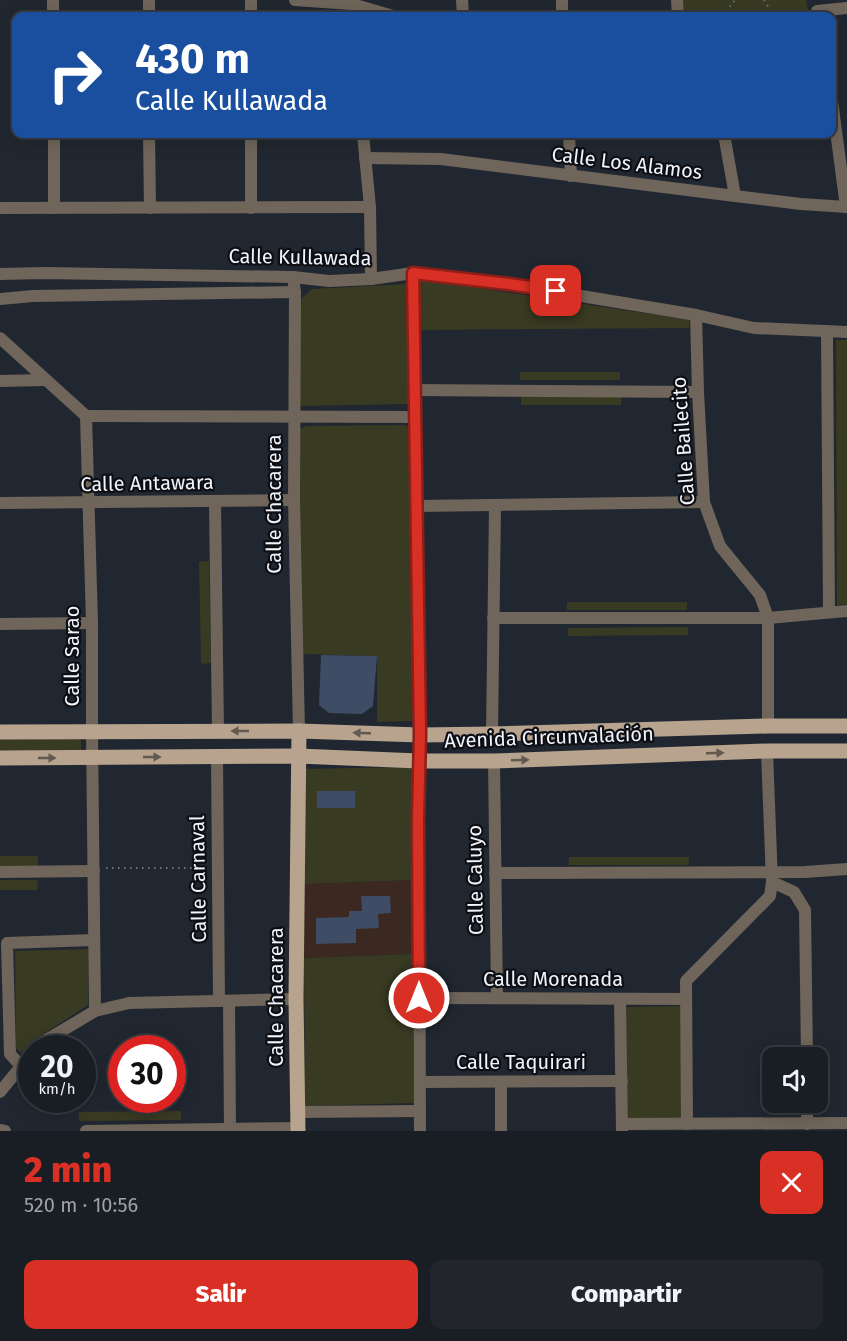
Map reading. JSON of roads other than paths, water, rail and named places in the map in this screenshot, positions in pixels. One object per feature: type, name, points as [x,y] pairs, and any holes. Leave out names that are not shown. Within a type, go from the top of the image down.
[{"type":"main road","name":"Avenida Circunvalación","points":[[0,732],[299,731],[420,735],[847,726]]},
{"type":"main road","name":"Calle Chacarera","points":[[298,1130],[296,999],[299,731]]},
{"type":"main road","name":"Avenida Circunvalación","points":[[0,758],[298,756],[419,761],[767,751],[847,751]]},
{"type":"street","points":[[295,0],[375,12]]},
{"type":"street","points":[[816,9],[847,8]]},
{"type":"street","points":[[838,114],[847,207]]},
{"type":"street","points":[[54,138],[54,208]]},
{"type":"street","points":[[149,138],[150,208]]},
{"type":"street","points":[[251,138],[251,208]]},
{"type":"street","points":[[363,138],[370,207],[371,279]]},
{"type":"street","points":[[569,138],[571,176]]},
{"type":"street","points":[[725,138],[735,196]]},
{"type":"street","name":"Calle Los Alamos","points":[[365,159],[441,159],[801,204],[847,207]]},
{"type":"street","points":[[0,208],[370,207]]},
{"type":"street","points":[[413,273],[420,735],[420,1131]]},
{"type":"street","name":"Calle Kullawada","points":[[0,274],[293,277],[329,281],[371,279],[413,273],[509,284],[696,315],[754,328],[847,332]]},
{"type":"street","name":"Calle Chacarera","points":[[293,277],[295,292],[294,500],[299,731]]},
{"type":"street","points":[[0,299],[33,296],[295,292]]},
{"type":"street","name":"Calle Bailecito","points":[[696,315],[704,502],[720,546],[760,594],[768,618],[768,726]]},
{"type":"street","points":[[827,331],[829,612]]},
{"type":"street","points":[[0,338],[86,416],[415,417]]},
{"type":"street","points":[[0,381],[45,380]]},
{"type":"street","points":[[415,390],[698,392]]},
{"type":"street","name":"Calle Sarao","points":[[86,416],[92,623],[95,1011]]},
{"type":"street","name":"Calle Antawara","points":[[0,503],[294,500]]},
{"type":"street","points":[[215,502],[218,731]]},
{"type":"street","points":[[416,506],[704,502]]},
{"type":"street","points":[[492,734],[495,505]]},
{"type":"street","points":[[493,618],[768,618],[847,611]]},
{"type":"street","points":[[0,624],[92,623]]},
{"type":"street","points":[[687,1124],[686,981],[770,896],[767,751]]},
{"type":"street","name":"Calle Carnaval","points":[[217,756],[218,868],[230,1130]]},
{"type":"street","name":"Calle Caluyo","points":[[494,760],[497,998]]},
{"type":"street","points":[[0,872],[94,869]]},
{"type":"street","points":[[495,873],[771,876],[847,869]]},
{"type":"street","points":[[771,876],[794,892],[805,910],[807,1047]]},
{"type":"street","points":[[18,1063],[10,1054],[7,943],[94,940]]},
{"type":"street","name":"Calle Morenada","points":[[419,998],[686,999]]},
{"type":"street","points":[[55,1035],[95,1011],[129,1003],[296,999]]},
{"type":"street","points":[[620,999],[622,1128],[687,1124],[847,1123]]},
{"type":"street","points":[[0,1092],[18,1070]]},
{"type":"street","name":"Calle Taquirari","points":[[420,1082],[622,1081]]},
{"type":"street","points":[[501,1082],[501,1131]]},
{"type":"street","points":[[297,1112],[420,1111]]},
{"type":"street","points":[[807,1113],[807,1124]]},
{"type":"street","points":[[0,1130],[5,1131]]},
{"type":"street","points":[[86,1131],[298,1130]]}]
